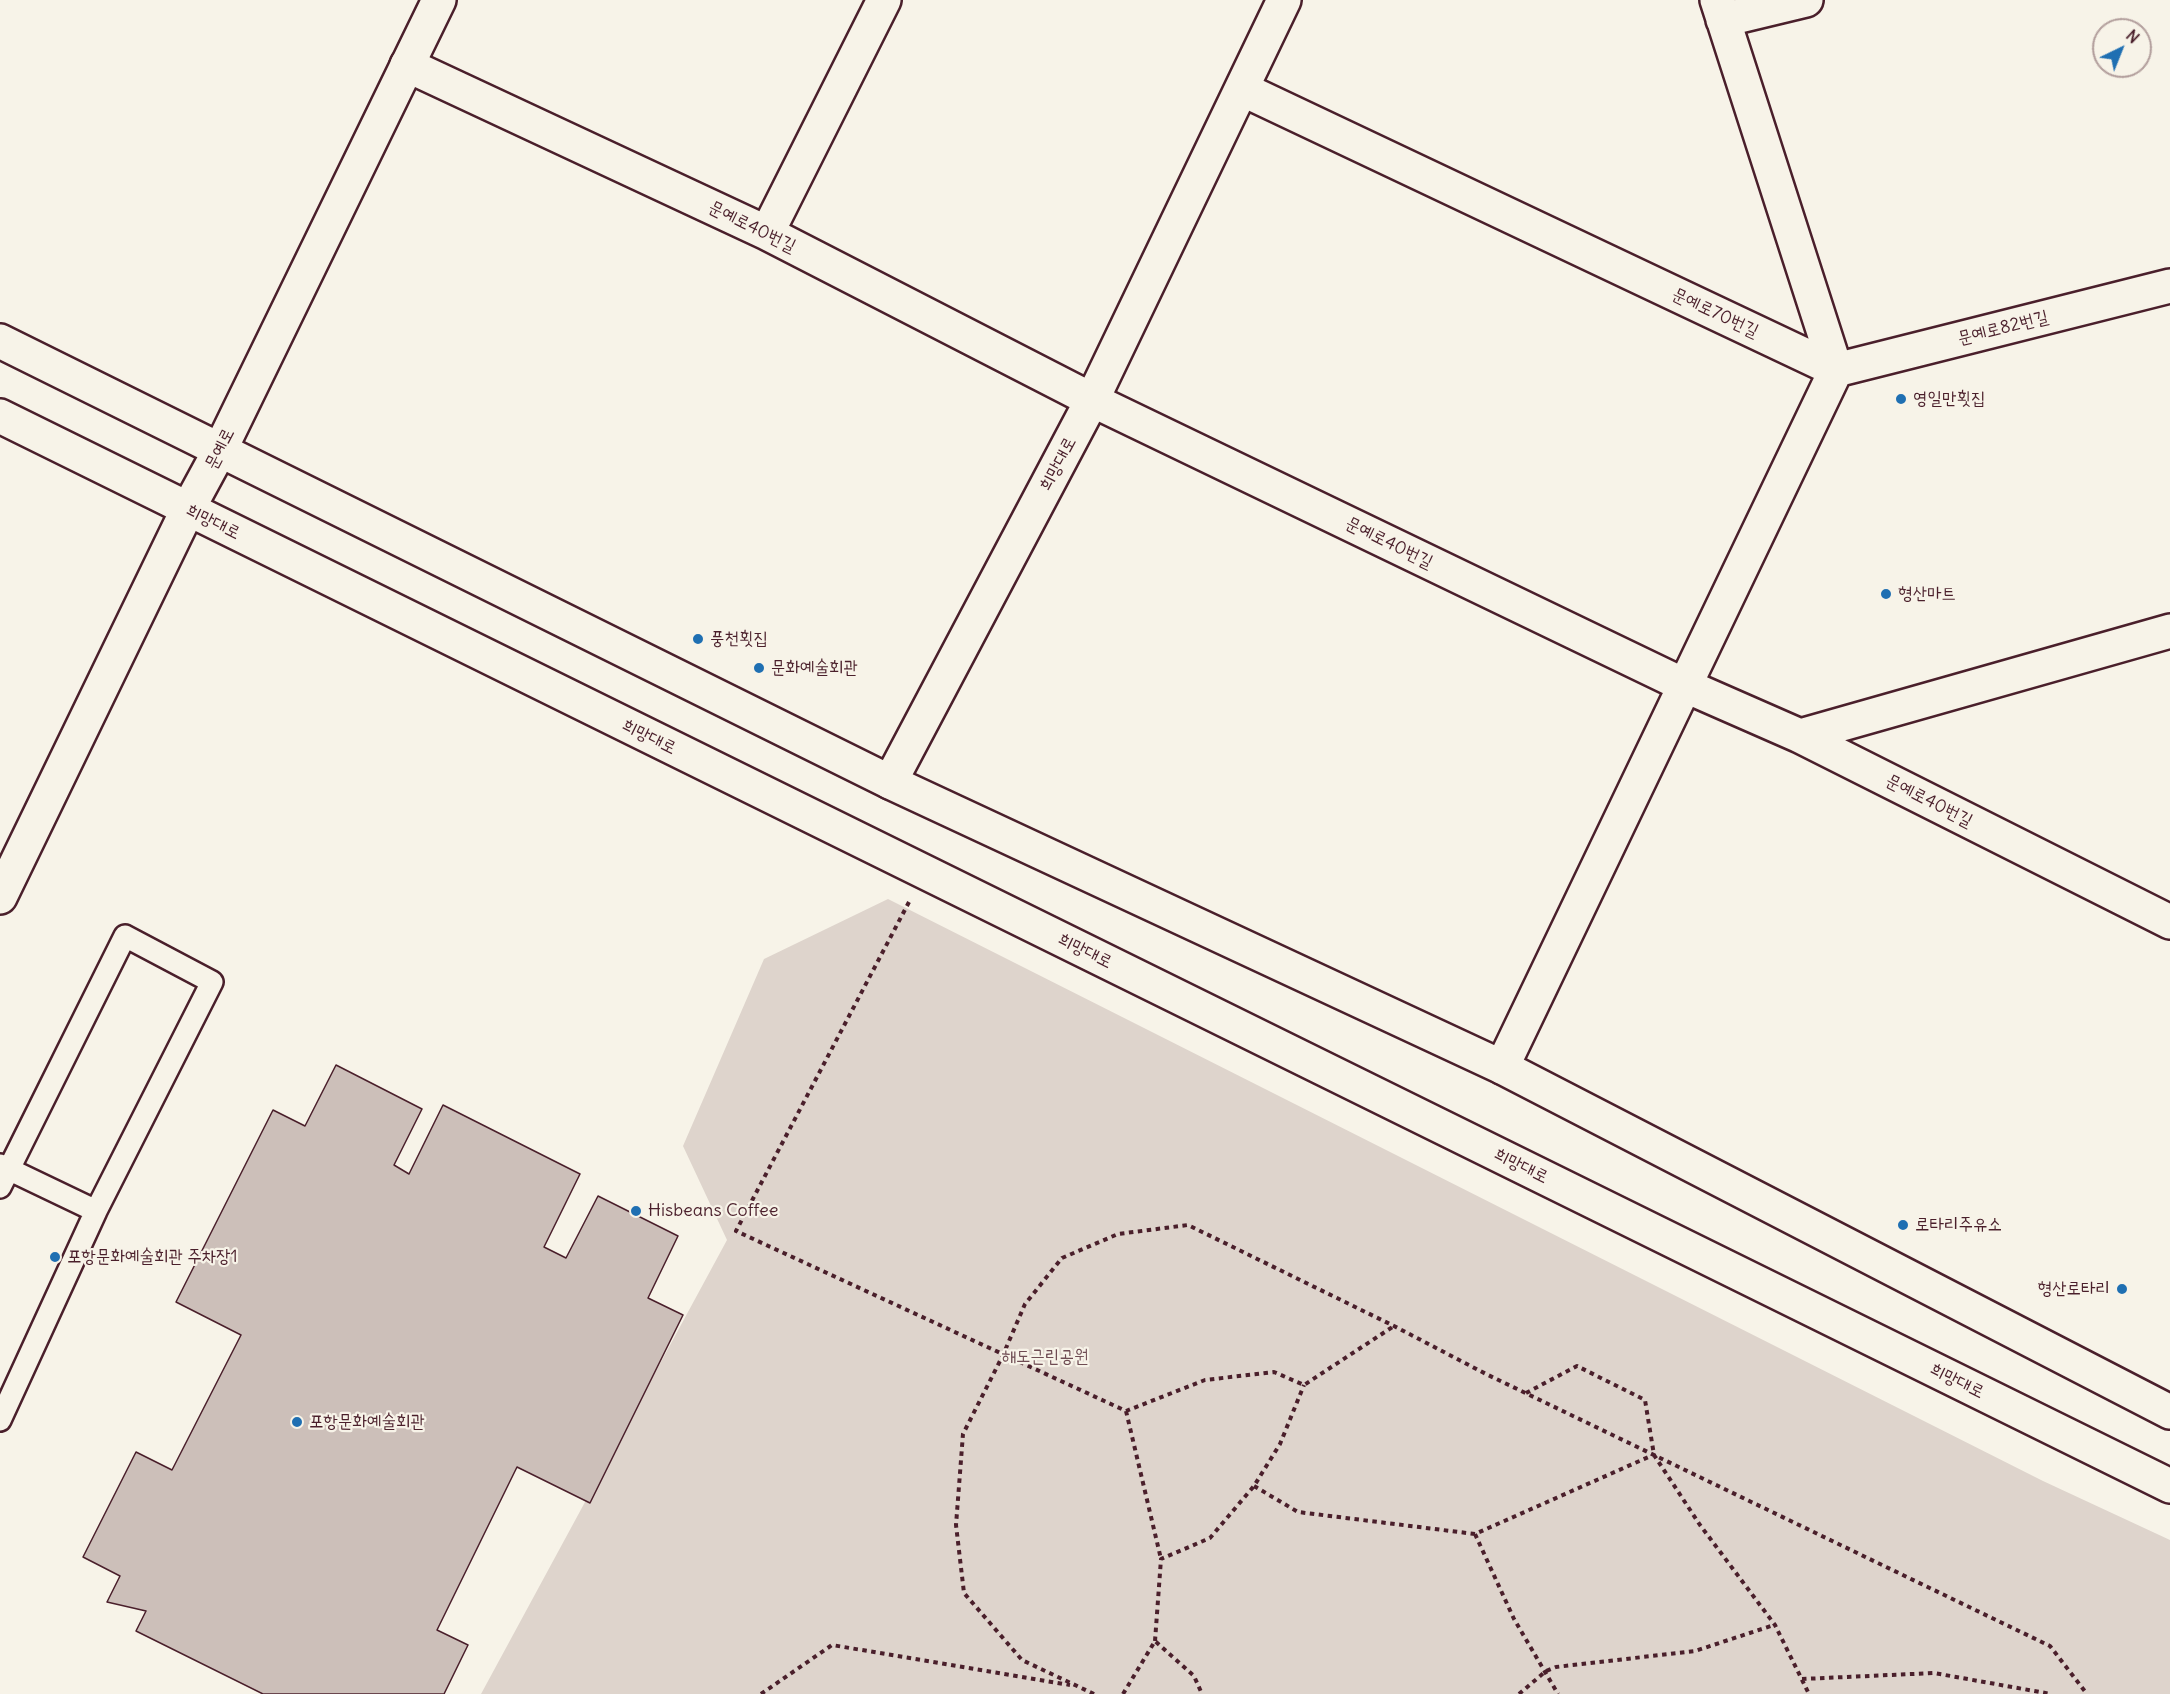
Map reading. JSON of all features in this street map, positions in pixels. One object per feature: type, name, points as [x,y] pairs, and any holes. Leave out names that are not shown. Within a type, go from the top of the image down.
[{"type":"street","name":"문예로","points":[[0,897],[439,0]]},
{"type":"street","points":[[767,233],[884,0]]},
{"type":"street","points":[[1092,400],[1284,0]]},
{"type":"street","points":[[1502,1067],[1836,370],[1720,10],[1806,0]]},
{"type":"street","name":"문예로40번길","points":[[407,65],[767,233],[1092,400],[1686,686],[1800,735],[2170,922]]},
{"type":"street","name":"문예로70번길","points":[[1242,89],[1836,370]]},
{"type":"street","name":"문예로82번길","points":[[1836,370],[2170,286]]},
{"type":"street","points":[[0,341],[890,782],[1502,1067],[2170,1412]]},
{"type":"street","name":"희망대로","points":[[890,782],[1092,400]]},
{"type":"street","name":"희망대로","points":[[0,416],[2170,1486]]},
{"type":"street","points":[[1800,735],[2170,631]]},
{"type":"lane","points":[[0,1420],[96,1211],[212,982],[125,936],[3,1174],[96,1211]]},
{"type":"path","points":[[925,873],[882,949],[736,1231],[1126,1411],[1205,1380],[1274,1372],[1304,1385]]},
{"type":"path","points":[[1094,1694],[1022,1659],[964,1593],[956,1525],[963,1434],[1003,1355],[1024,1304],[1062,1258],[1118,1234],[1188,1225],[1525,1393],[2050,1646],[2087,1694]]},
{"type":"path","points":[[1161,1559],[1210,1538],[1254,1486],[1280,1444],[1304,1385],[1394,1326]]},
{"type":"path","points":[[1525,1393],[1577,1366],[1645,1400],[1654,1455],[1700,1525],[1774,1625],[1809,1694]]},
{"type":"path","points":[[1123,1694],[1155,1641],[1161,1559],[1126,1411]]},
{"type":"path","points":[[1254,1486],[1298,1512],[1474,1534],[1654,1455]]},
{"type":"path","points":[[1474,1534],[1514,1619],[1558,1694]]},
{"type":"path","points":[[1519,1694],[1546,1671],[1556,1668],[1695,1651],[1774,1625]]},
{"type":"path","points":[[1155,1641],[1194,1676],[1202,1694]]},
{"type":"path","points":[[761,1694],[832,1645],[1077,1686]]},
{"type":"path","points":[[1802,1679],[1934,1673],[2051,1694]]},
{"type":"green space","name":"해도근린공원","points":[[888,899],[2043,1481],[2170,1540],[2170,1694],[481,1694],[727,1240],[683,1146],[764,959]]},
{"type":"building","name":"포항문화예술회관","points":[[336,1065],[422,1109],[394,1165],[409,1174],[443,1105],[580,1174],[544,1247],[566,1258],[598,1196],[678,1236],[648,1298],[683,1315],[590,1503],[517,1467],[437,1630],[468,1645],[444,1694],[263,1694],[136,1631],[146,1611],[107,1602],[120,1576],[83,1557],[136,1452],[172,1470],[241,1335],[176,1302],[273,1110],[305,1126]]},
{"type":"place","name":"영일만횟집","points":[[1901,399]]},
{"type":"place","name":"형산마트","points":[[1886,594]]},
{"type":"place","name":"풍천횟집","points":[[698,639]]},
{"type":"place","name":"문화예술회관","points":[[759,668]]},
{"type":"place","name":"Hisbeans Coffee","points":[[636,1211]]},
{"type":"place","name":"로타리주유소","points":[[1903,1225]]},
{"type":"place","name":"포항문화예술회관 주차장1","points":[[55,1257]]},
{"type":"place","name":"형산로타리","points":[[2122,1289]]},
{"type":"place","name":"포항문화예술회관","points":[[297,1422]]}]
